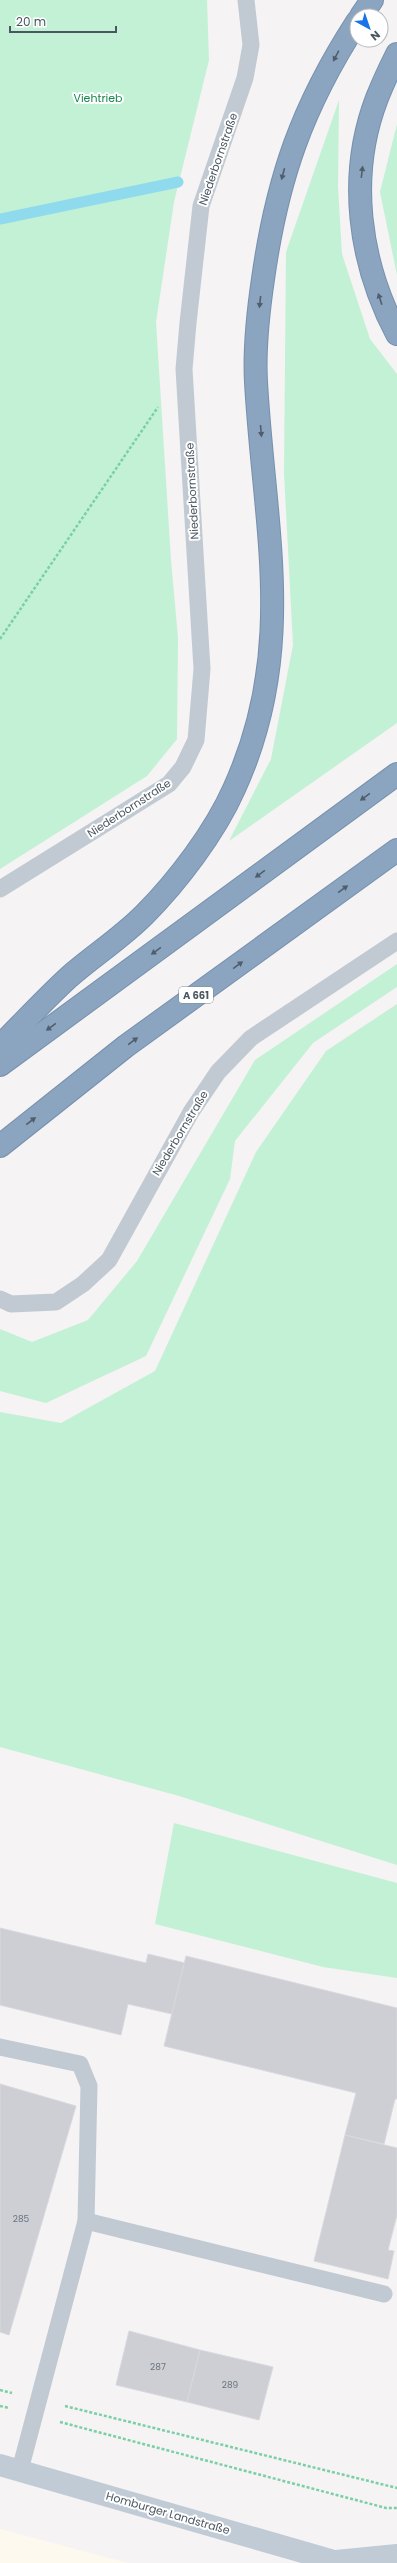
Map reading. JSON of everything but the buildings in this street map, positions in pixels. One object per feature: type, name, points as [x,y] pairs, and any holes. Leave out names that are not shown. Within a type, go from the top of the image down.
[{"type":"highway","points":[[0,1046],[69,978],[144,915],[205,841],[233,791],[249,753],[268,675],[273,635],[272,553],[256,380],[256,339],[267,250],[276,202],[297,137],[315,94],[349,36]]},
{"type":"highway","points":[[397,54],[377,99],[365,141],[360,183],[362,228],[368,260],[384,308],[397,334]]},
{"type":"highway","points":[[0,1065],[397,774]]},
{"type":"highway","name":"A 661","points":[[0,1146],[126,1046],[397,850]]},
{"type":"main road","name":"Homburger Landstraße","points":[[10,2468],[339,2562],[397,2555]]},
{"type":"lane","name":"Niederbornstraße","points":[[0,889],[169,784],[183,767],[196,740],[202,669],[184,369],[201,206],[245,78],[251,45],[246,0]]},
{"type":"lane","name":"Niederbornstraße","points":[[0,1299],[11,1304],[56,1302],[83,1284],[109,1260],[191,1112],[218,1072],[251,1038],[397,941]]},
{"type":"lane","points":[[0,2047],[80,2064],[89,2086],[86,2221],[10,2468]]},
{"type":"lane","points":[[86,2221],[384,2294]]},
{"type":"path","points":[[0,639],[184,369]]},
{"type":"path","points":[[64,2406],[397,2488]]},
{"type":"path","points":[[59,2422],[386,2508],[397,2508]]},
{"type":"shaded area","points":[[0,2529],[128,2563],[0,2563]]},
{"type":"green space","name":"Viehtrieb","points":[[0,0],[207,0],[209,60],[174,202],[156,322],[171,560],[178,638],[177,739],[147,776],[0,869]]},
{"type":"green space","points":[[339,100],[338,187],[342,254],[370,339],[397,374],[397,723],[229,841],[271,759],[293,645],[284,473],[286,252]]},
{"type":"green space","points":[[397,124],[397,275],[380,192]]},
{"type":"green space","points":[[397,964],[397,987],[313,1043],[235,1141],[230,1179],[146,1356],[46,1403],[0,1391],[0,1329],[32,1342],[88,1320],[137,1261],[255,1060]]},
{"type":"green space","points":[[397,1004],[397,1865],[179,1796],[0,1747],[0,1412],[61,1423],[155,1371],[256,1152],[326,1051]]},
{"type":"green space","points":[[174,1823],[397,1883],[397,1978],[323,1967],[155,1924]]},
{"type":"waterway","points":[[0,219],[178,182]]}]
